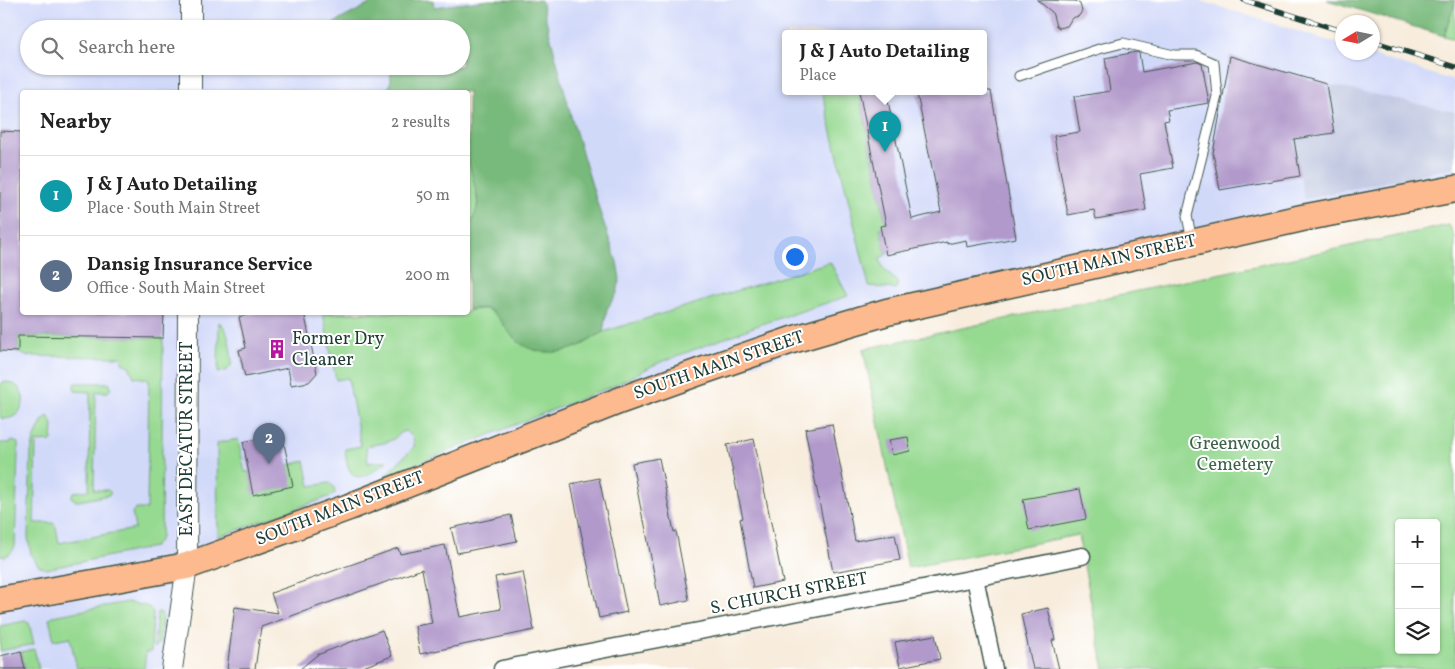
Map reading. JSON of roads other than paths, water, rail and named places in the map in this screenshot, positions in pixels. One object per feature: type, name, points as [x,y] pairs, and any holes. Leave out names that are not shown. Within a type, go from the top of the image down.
[{"type":"main road","name":"SOUTH MAIN STREET","points":[[0,600],[186,566],[348,507],[621,400],[792,340],[887,312],[1302,218],[1455,190]]},
{"type":"street","points":[[191,0],[191,20]]},
{"type":"street","points":[[191,75],[191,90]]},
{"type":"street","name":"EAST DECATUR STREET","points":[[172,669],[186,566],[188,315]]},
{"type":"street","name":"S. CHURCH STREET","points":[[502,669],[1082,556]]},
{"type":"street","points":[[975,578],[994,669]]},
{"type":"lane","points":[[1019,76],[1099,49],[1123,44],[1174,55],[1196,55],[1214,63],[1217,96],[1187,216],[1193,242]]},
{"type":"railway","points":[[1244,0],[1335,29]]},
{"type":"railway","points":[[1380,44],[1455,67]]},
{"type":"place","name":"J & J Auto Detailing","points":[[885,152]]},
{"type":"place","name":"Former Dry Cleaner","points":[[277,349]]},
{"type":"place","name":"Dansig Insurance Service","points":[[269,464]]},
{"type":"park label","name":"Greenwood Cemetery","points":[[1235,454]]}]
